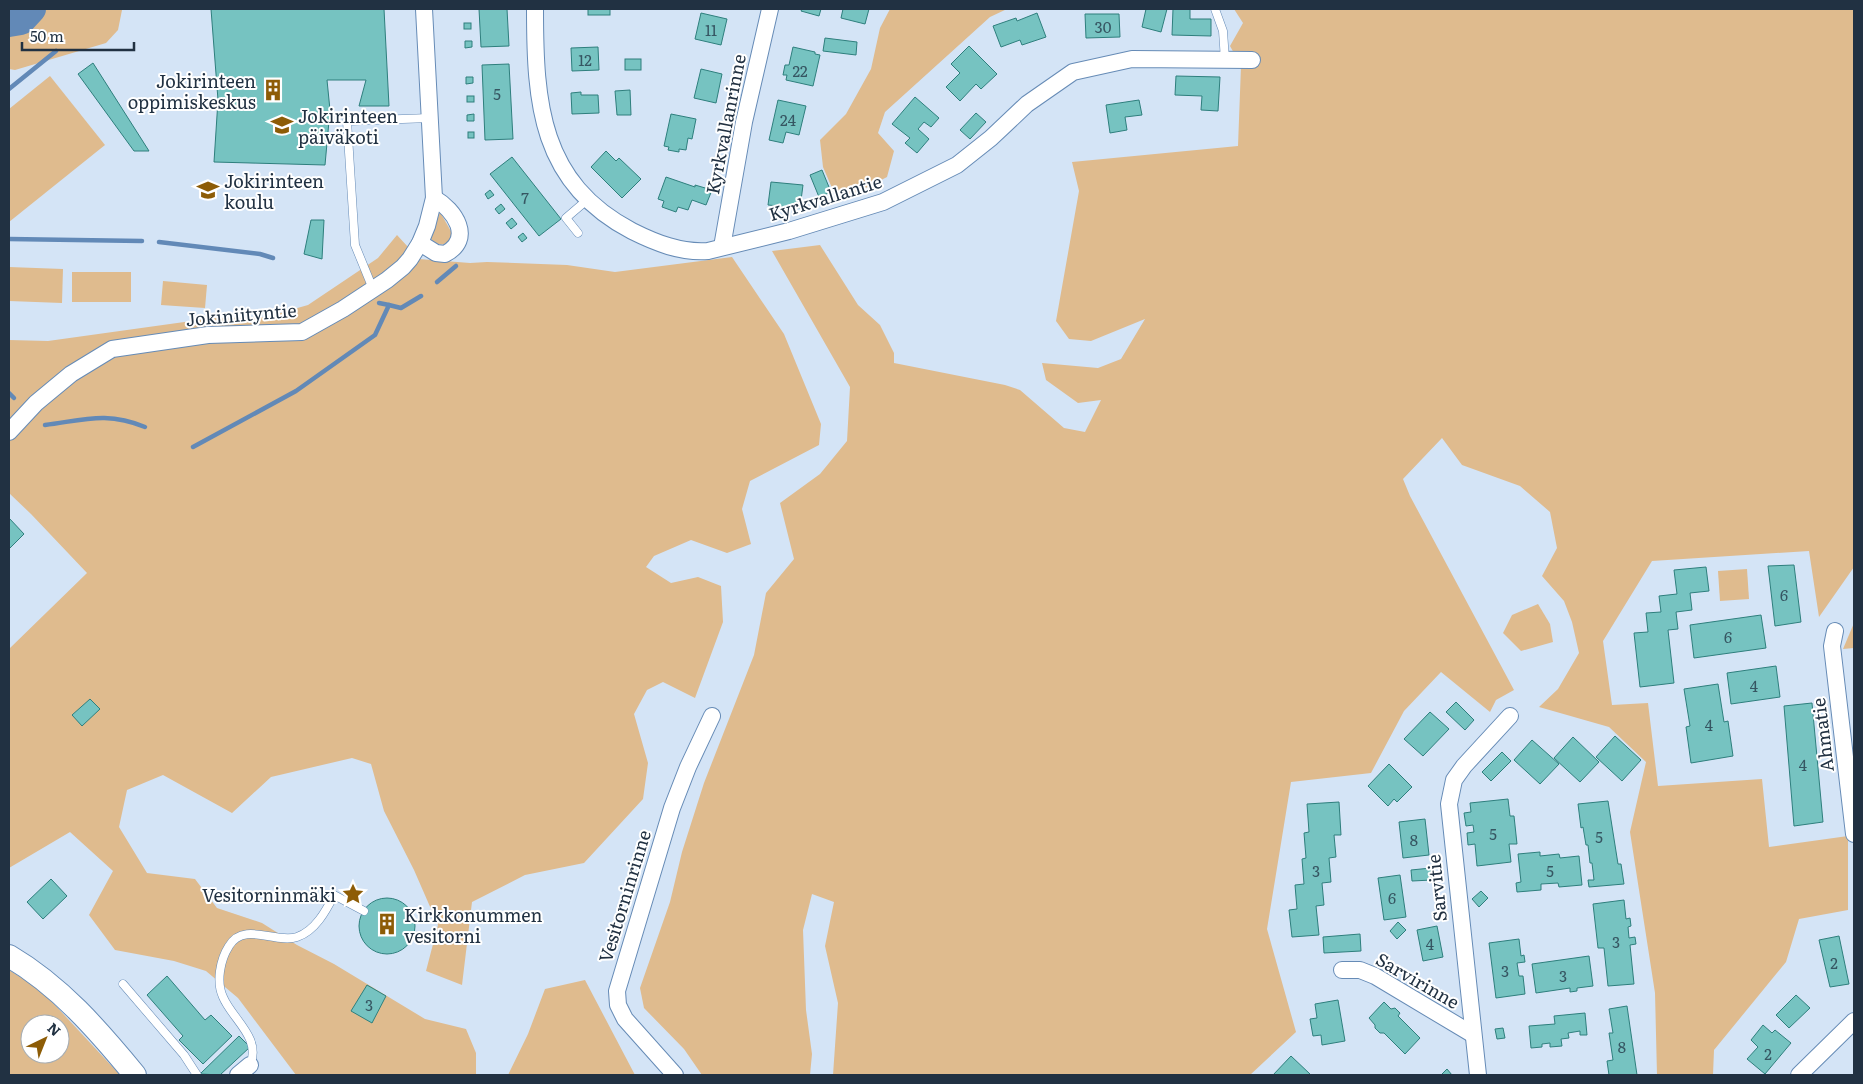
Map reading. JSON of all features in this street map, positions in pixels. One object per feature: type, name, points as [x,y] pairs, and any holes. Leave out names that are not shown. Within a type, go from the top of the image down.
[{"type":"main road","points":[[9,956],[46,981],[65,997],[107,1041],[135,1075]]},
{"type":"street","name":"Jokiniityntie","points":[[9,432],[36,403],[71,374],[112,349],[208,335],[302,332],[343,310],[403,267],[420,243],[427,226],[434,198],[424,9]]},
{"type":"street","name":"Kyrkvallantie","points":[[535,9],[538,85],[542,116],[554,152],[566,174],[587,200],[618,223],[657,242],[677,249],[695,252],[708,251],[789,231],[883,202],[957,165],[991,138],[1027,104],[1073,72],[1132,59],[1252,60]]},
{"type":"street","name":"Kyrkvallanrinne","points":[[722,247],[744,122],[770,9]]},
{"type":"street","points":[[420,243],[436,253],[445,254],[458,245],[461,236],[448,208],[434,198]]},
{"type":"street","name":"Ahmatie","points":[[1835,631],[1832,646],[1854,834]]},
{"type":"street","name":"Vesitorninrinne","points":[[675,1075],[625,1018],[618,1005],[616,991],[672,808],[688,767],[712,716]]},
{"type":"street","name":"Sarvitie","points":[[1478,1075],[1472,1034],[1449,804],[1454,780],[1464,766],[1510,716]]},
{"type":"street","name":"Sarvirinne","points":[[1342,970],[1360,970],[1375,976],[1472,1034]]},
{"type":"street","points":[[1799,1075],[1854,1021]]},
{"type":"lane","points":[[1214,9],[1223,30],[1225,60]]},
{"type":"lane","points":[[373,289],[355,245],[347,121],[430,118]]},
{"type":"lane","points":[[578,233],[566,218],[587,200]]},
{"type":"lane","points":[[244,1070],[252,1053],[246,1031],[223,998],[219,985],[221,965],[229,945],[235,938],[245,935],[297,937],[308,930],[325,914],[334,896],[364,911]]},
{"type":"lane","points":[[124,984],[184,1055],[197,1075]]},
{"type":"shaded area","points":[[9,9],[122,10],[118,30],[106,43],[15,70],[9,69]]},
{"type":"shaded area","points":[[890,9],[1007,9],[990,17],[885,112],[878,133],[894,151],[887,177],[854,194],[835,195],[823,167],[820,140],[846,114],[871,69],[880,28]]},
{"type":"shaded area","points":[[1234,9],[1854,9],[1854,567],[1819,617],[1809,551],[1652,561],[1603,641],[1612,705],[1648,703],[1658,786],[1762,779],[1769,847],[1848,836],[1848,910],[1799,919],[1786,962],[1714,1050],[1713,1075],[1657,1075],[1655,993],[1630,832],[1646,762],[1609,727],[1539,707],[1558,689],[1579,653],[1572,622],[1564,601],[1542,576],[1557,548],[1550,512],[1520,486],[1462,465],[1442,438],[1403,479],[1410,496],[1514,690],[1496,700],[1490,712],[1441,672],[1404,711],[1371,773],[1291,782],[1267,929],[1296,1032],[1250,1075],[833,1075],[838,1003],[825,946],[834,902],[812,894],[803,930],[806,1010],[812,1054],[810,1075],[702,1075],[684,1049],[644,1008],[640,988],[670,902],[682,852],[704,783],[754,655],[766,593],[794,559],[780,503],[820,474],[847,441],[850,387],[772,251],[820,245],[858,305],[880,325],[894,353],[894,363],[1005,385],[1020,390],[1064,428],[1085,432],[1101,400],[1078,403],[1046,380],[1042,363],[1098,368],[1121,359],[1145,319],[1091,341],[1069,339],[1056,321],[1079,191],[1072,162],[1238,146],[1241,66],[1230,46],[1243,23]]},
{"type":"shaded area","points":[[50,76],[105,145],[9,222],[9,109]]},
{"type":"shaded area","points":[[440,212],[452,233],[451,239],[440,245],[430,238]]},
{"type":"shaded area","points":[[397,235],[419,259],[470,263],[567,265],[615,272],[732,257],[784,334],[821,424],[819,445],[750,481],[742,509],[751,544],[727,553],[691,540],[654,556],[646,567],[671,583],[698,577],[721,586],[723,622],[695,698],[663,682],[647,690],[634,714],[648,763],[643,799],[584,863],[525,875],[472,902],[462,985],[426,971],[438,925],[414,870],[384,811],[371,764],[352,758],[271,777],[232,813],[163,775],[127,790],[119,827],[147,873],[195,879],[217,908],[262,923],[425,1019],[466,1029],[476,1053],[476,1075],[296,1075],[238,998],[206,971],[174,961],[115,950],[89,915],[113,871],[70,832],[9,868],[9,649],[87,573],[9,493],[9,340],[48,341],[213,318],[266,317],[308,305],[378,258]]},
{"type":"shaded area","points":[[9,267],[63,269],[62,303],[9,301]]},
{"type":"shaded area","points":[[72,272],[131,272],[131,302],[72,302]]},
{"type":"shaded area","points":[[163,281],[207,285],[205,308],[161,305]]},
{"type":"shaded area","points":[[1747,569],[1749,599],[1720,601],[1718,571]]},
{"type":"shaded area","points":[[1538,604],[1550,624],[1553,642],[1521,651],[1503,633],[1512,615]]},
{"type":"shaded area","points":[[1854,623],[1854,648],[1843,649]]},
{"type":"shaded area","points":[[9,970],[41,990],[63,1014],[20,1014],[20,1064],[70,1064],[70,1021],[120,1075],[9,1075]]},
{"type":"shaded area","points":[[585,980],[635,1075],[508,1075],[528,1034],[545,989]]},
{"type":"building","name":"Jokirinteen oppimiskeskus","points":[[211,9],[384,9],[389,106],[359,106],[366,80],[327,80],[330,110],[325,165],[214,162],[218,100]]},
{"type":"building","points":[[479,9],[507,9],[509,46],[481,47]]},
{"type":"building","points":[[588,9],[610,9],[610,15],[588,15]]},
{"type":"building","points":[[802,9],[821,9],[819,16],[801,11]]},
{"type":"building","points":[[843,9],[869,9],[865,24],[841,18]]},
{"type":"building","points":[[1146,9],[1167,9],[1161,32],[1142,27]]},
{"type":"building","points":[[1173,9],[1190,9],[1190,19],[1211,19],[1211,36],[1172,35]]},
{"type":"building","points":[[701,13],[727,19],[721,45],[695,39]]},
{"type":"building","points":[[1037,13],[1046,37],[1022,45],[1020,40],[1001,47],[993,26],[1016,18],[1017,21]]},
{"type":"building","points":[[1085,14],[1119,14],[1120,37],[1086,38]]},
{"type":"building","points":[[464,23],[471,23],[471,29],[464,29]]},
{"type":"building","points":[[825,38],[857,42],[856,55],[823,51]]},
{"type":"building","points":[[465,41],[472,41],[472,47],[465,48]]},
{"type":"building","points":[[969,46],[997,74],[981,89],[976,84],[960,101],[946,87],[960,73],[951,64]]},
{"type":"building","points":[[598,47],[599,70],[572,71],[571,48]]},
{"type":"building","points":[[793,47],[820,55],[813,86],[786,80],[787,75],[783,75],[785,65],[789,65]]},
{"type":"building","points":[[625,59],[641,59],[641,70],[625,70]]},
{"type":"building","points":[[93,63],[149,151],[134,151],[78,74]]},
{"type":"building","points":[[509,64],[513,139],[485,140],[482,65]]},
{"type":"building","points":[[701,69],[722,74],[716,103],[694,98]]},
{"type":"building","points":[[1176,76],[1220,77],[1218,111],[1201,110],[1202,96],[1175,95]]},
{"type":"building","points":[[466,77],[473,77],[473,83],[466,84]]},
{"type":"building","points":[[630,90],[631,115],[617,115],[615,91]]},
{"type":"building","points":[[581,92],[581,95],[598,95],[599,113],[572,114],[571,93]]},
{"type":"building","points":[[467,96],[474,96],[474,102],[467,102]]},
{"type":"building","points":[[915,97],[939,118],[931,127],[924,122],[918,129],[929,139],[917,153],[905,143],[910,138],[892,124]]},
{"type":"building","points":[[778,100],[806,106],[799,135],[786,132],[783,143],[769,140]]},
{"type":"building","points":[[1139,100],[1142,115],[1125,117],[1127,130],[1110,133],[1106,105]]},
{"type":"building","points":[[976,113],[986,122],[970,139],[960,130]]},
{"type":"building","points":[[474,114],[474,121],[467,121],[467,115]]},
{"type":"building","points":[[671,114],[696,119],[692,139],[688,138],[686,150],[679,149],[679,152],[668,150],[669,147],[664,146]]},
{"type":"building","points":[[468,132],[474,132],[474,138],[468,138]]},
{"type":"building","points":[[606,151],[616,161],[619,158],[641,179],[622,198],[591,167]]},
{"type":"building","points":[[512,157],[561,219],[539,236],[490,174]]},
{"type":"building","points":[[822,170],[831,192],[819,197],[810,175]]},
{"type":"building","points":[[666,177],[695,187],[695,185],[712,190],[706,205],[692,200],[688,210],[678,207],[676,212],[662,207],[664,201],[658,199]]},
{"type":"building","points":[[771,182],[803,185],[800,208],[768,205]]},
{"type":"building","points":[[490,190],[494,195],[488,199],[485,194]]},
{"type":"building","points":[[501,204],[505,209],[499,214],[495,209]]},
{"type":"building","points":[[512,218],[517,224],[511,229],[506,223]]},
{"type":"building","points":[[311,220],[324,220],[322,259],[304,254]]},
{"type":"building","points":[[523,233],[527,238],[522,242],[518,237]]},
{"type":"building","points":[[9,518],[24,534],[9,549]]},
{"type":"building","points":[[1794,565],[1801,622],[1775,626],[1768,566]]},
{"type":"building","points":[[1706,567],[1709,591],[1690,593],[1692,610],[1676,612],[1678,629],[1668,630],[1674,683],[1640,687],[1634,633],[1648,632],[1646,613],[1661,612],[1659,596],[1677,594],[1674,570]]},
{"type":"building","points":[[1761,615],[1766,648],[1694,658],[1690,625]]},
{"type":"building","points":[[1776,666],[1780,697],[1731,704],[1727,673]]},
{"type":"building","points":[[1718,684],[1724,722],[1728,721],[1733,756],[1691,763],[1686,727],[1690,726],[1684,689]]},
{"type":"building","points":[[90,699],[100,709],[82,726],[72,715]]},
{"type":"building","points":[[1456,702],[1474,720],[1465,730],[1446,712]]},
{"type":"building","points":[[1812,703],[1823,822],[1794,826],[1784,706]]},
{"type":"building","points":[[1430,712],[1449,729],[1423,756],[1404,739]]},
{"type":"building","points":[[1615,736],[1641,760],[1622,781],[1596,757]]},
{"type":"building","points":[[1573,737],[1599,762],[1580,782],[1554,758]]},
{"type":"building","points":[[1532,740],[1559,764],[1540,784],[1514,760]]},
{"type":"building","points":[[1502,752],[1511,761],[1491,781],[1482,772]]},
{"type":"building","points":[[1389,764],[1412,787],[1397,802],[1394,799],[1388,806],[1368,786]]},
{"type":"building","points":[[1508,799],[1510,816],[1514,816],[1517,844],[1509,844],[1511,862],[1477,866],[1475,844],[1468,845],[1467,833],[1474,832],[1473,825],[1466,826],[1464,813],[1471,812],[1470,803]]},
{"type":"building","points":[[1608,801],[1618,864],[1621,864],[1624,884],[1589,887],[1588,880],[1594,880],[1592,863],[1590,863],[1583,827],[1581,828],[1578,804]]},
{"type":"building","points":[[1339,802],[1341,835],[1334,835],[1336,857],[1329,858],[1331,882],[1322,883],[1324,905],[1316,906],[1319,935],[1292,937],[1289,910],[1297,909],[1295,885],[1304,884],[1302,859],[1306,858],[1304,833],[1309,832],[1307,804]]},
{"type":"building","points":[[1425,819],[1429,855],[1403,858],[1399,822]]},
{"type":"building","points":[[1540,852],[1540,856],[1559,854],[1560,858],[1579,856],[1582,885],[1559,887],[1558,883],[1541,884],[1541,890],[1517,892],[1516,883],[1521,882],[1518,854]]},
{"type":"building","points":[[1431,868],[1432,880],[1412,881],[1411,870]]},
{"type":"building","points":[[1400,875],[1406,917],[1384,920],[1378,878]]},
{"type":"building","points":[[51,879],[67,896],[43,919],[27,902]]},
{"type":"building","points":[[1481,891],[1488,898],[1479,907],[1472,899]]},
{"type":"building","name":"Kirkkonummen vesitorni","points":[[387,898],[398,900],[407,906],[413,915],[415,926],[413,937],[407,946],[398,952],[387,954],[376,952],[367,946],[361,937],[359,926],[361,915],[367,906],[376,900]]},
{"type":"building","points":[[1624,900],[1626,919],[1630,918],[1631,926],[1628,927],[1629,938],[1635,937],[1636,944],[1630,945],[1634,984],[1608,986],[1604,948],[1598,948],[1593,904]]},
{"type":"building","points":[[1398,922],[1406,930],[1397,939],[1390,931]]},
{"type":"building","points":[[1437,926],[1443,957],[1423,961],[1417,930]]},
{"type":"building","points":[[1360,934],[1361,951],[1324,953],[1323,937]]},
{"type":"building","points":[[1839,936],[1849,984],[1830,987],[1819,940]]},
{"type":"building","points":[[1519,939],[1521,956],[1524,955],[1525,962],[1517,963],[1519,976],[1523,976],[1525,994],[1496,998],[1489,943]]},
{"type":"building","points":[[1589,956],[1593,986],[1577,988],[1577,991],[1570,992],[1570,988],[1536,993],[1532,964]]},
{"type":"building","points":[[167,976],[205,1020],[211,1015],[232,1036],[203,1064],[179,1040],[183,1036],[147,995]]},
{"type":"building","points":[[367,985],[386,996],[372,1023],[351,1011]]},
{"type":"building","points":[[1796,995],[1810,1008],[1789,1028],[1776,1015]]},
{"type":"building","points":[[1338,1000],[1345,1041],[1322,1045],[1321,1035],[1313,1036],[1310,1019],[1317,1018],[1315,1004]]},
{"type":"building","points":[[1384,1002],[1391,1009],[1395,1008],[1400,1013],[1398,1016],[1420,1038],[1405,1054],[1384,1033],[1380,1033],[1375,1028],[1375,1025],[1369,1018]]},
{"type":"building","points":[[1627,1006],[1637,1075],[1609,1075],[1607,1061],[1613,1060],[1609,1033],[1613,1033],[1609,1009]]},
{"type":"building","points":[[1585,1013],[1587,1035],[1580,1035],[1580,1031],[1568,1033],[1569,1038],[1561,1039],[1562,1046],[1550,1047],[1550,1043],[1542,1044],[1542,1047],[1531,1048],[1529,1026],[1555,1024],[1554,1016]]},
{"type":"building","points":[[1763,1025],[1772,1033],[1775,1030],[1791,1043],[1765,1074],[1747,1059],[1758,1047],[1751,1040]]},
{"type":"building","points":[[1503,1028],[1505,1038],[1497,1039],[1495,1029]]},
{"type":"building","points":[[239,1036],[250,1047],[220,1075],[200,1074]]},
{"type":"building","points":[[1291,1056],[1310,1074],[1273,1075]]},
{"type":"building","points":[[1447,1069],[1452,1075],[1441,1075]]},
{"type":"waterway","points":[[9,23],[21,21],[32,9]]},
{"type":"waterway","points":[[9,89],[56,51]]},
{"type":"waterway","points":[[9,239],[142,241]]},
{"type":"waterway","points":[[159,242],[260,254],[273,258]]},
{"type":"waterway","points":[[437,282],[456,266]]},
{"type":"waterway","points":[[193,447],[296,391],[375,335],[389,305],[401,308],[421,296]]},
{"type":"waterway","points":[[379,303],[389,305]]},
{"type":"waterway","points":[[9,393],[14,398]]},
{"type":"waterway","points":[[45,425],[84,419],[107,418],[119,419],[145,427]]},
{"type":"place","name":"Jokirinteen oppimiskeskus","points":[[273,90]]},
{"type":"place","name":"Jokirinteen päiväkoti","points":[[282,125]]},
{"type":"place","name":"Jokirinteen koulu","points":[[208,190]]},
{"type":"place","name":"Vesitorninmäki","points":[[353,894]]},
{"type":"place","name":"Kirkkonummen vesitorni","points":[[387,924]]}]
